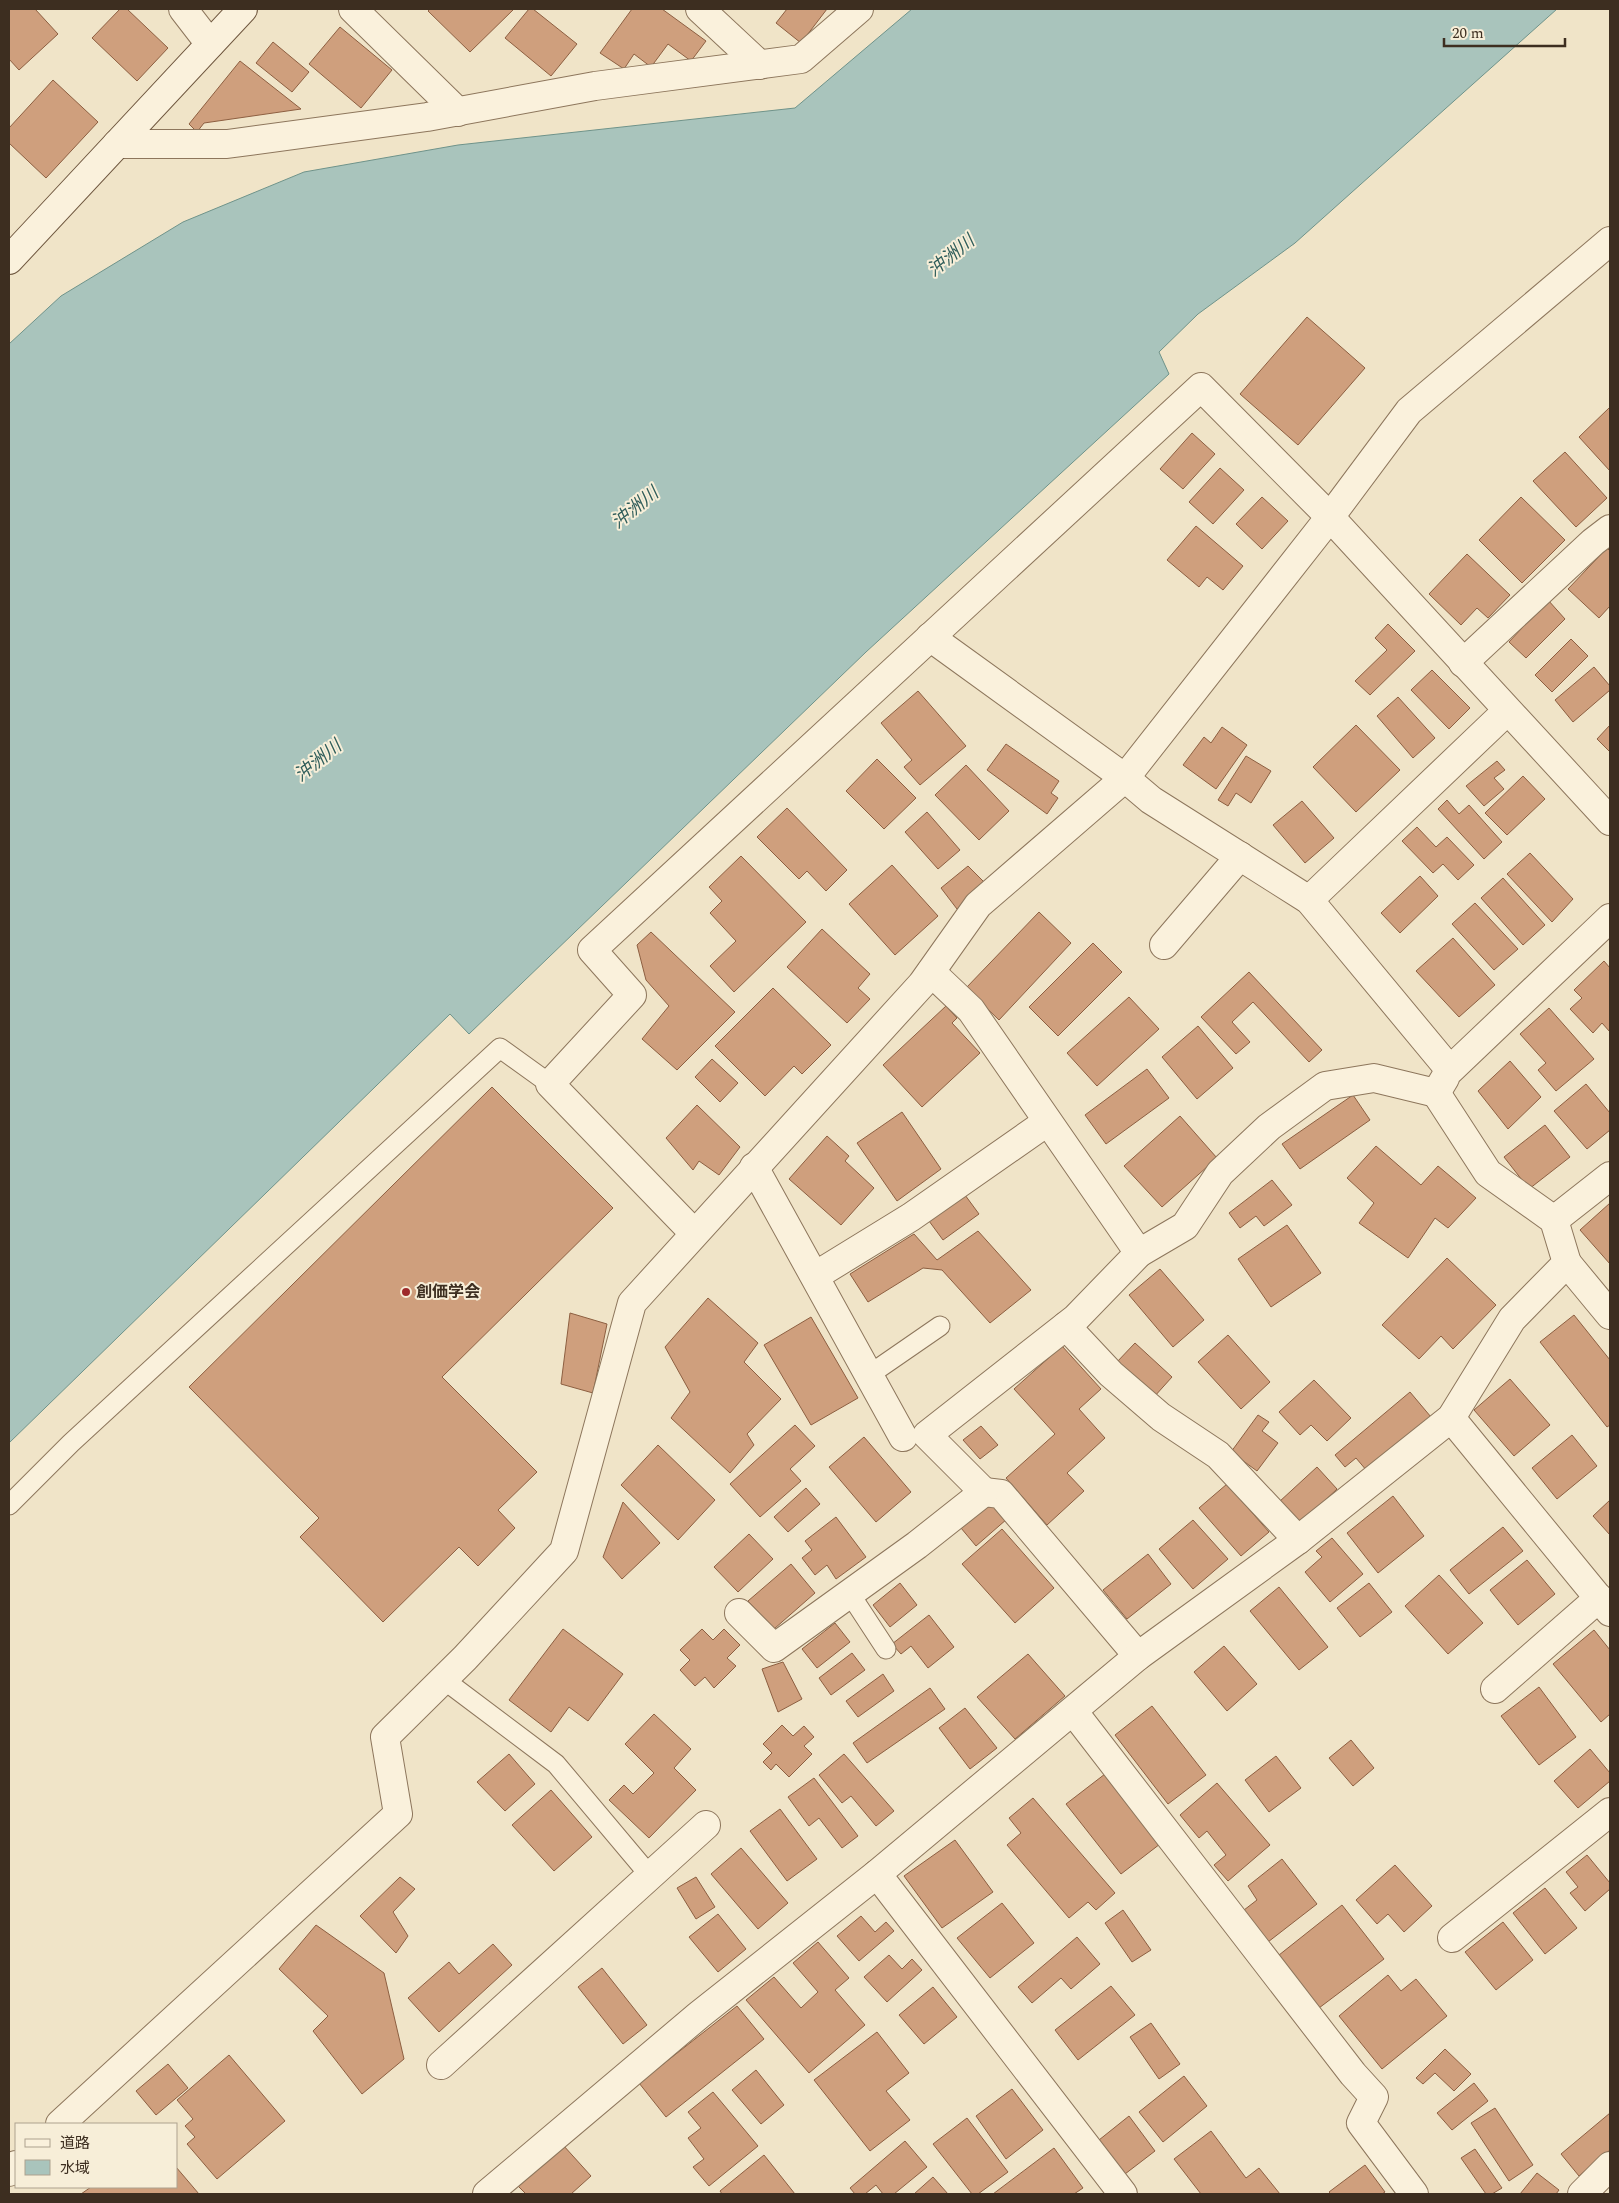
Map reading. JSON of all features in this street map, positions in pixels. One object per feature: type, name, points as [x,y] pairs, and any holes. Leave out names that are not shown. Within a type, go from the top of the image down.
[{"type":"street","points":[[183,9],[210,44]]},
{"type":"street","points":[[9,260],[243,9]]},
{"type":"street","points":[[353,9],[458,112]]},
{"type":"street","points":[[700,9],[760,65]]},
{"type":"street","points":[[116,144],[227,144],[458,112],[595,86],[801,59],[859,9]]},
{"type":"street","points":[[61,2123],[398,1814],[385,1737],[444,1679],[564,1551],[632,1303],[922,984],[978,905],[1125,778],[1330,517],[1409,411],[1610,241]]},
{"type":"street","points":[[694,1233],[550,1084],[632,995],[592,950],[1202,387],[1330,517],[1610,821]]},
{"type":"street","points":[[1463,663],[1593,542],[1610,529]]},
{"type":"street","points":[[930,637],[1125,778],[1151,800],[1309,900],[1443,1082],[1488,1173],[1554,1220],[1568,1263],[1610,1315]]},
{"type":"street","points":[[1309,900],[1507,711]]},
{"type":"street","points":[[1164,945],[1240,856]]},
{"type":"street","points":[[1138,1656],[1000,1494],[984,1492],[927,1435],[1066,1326],[1139,1253],[1185,1226],[1220,1173],[1269,1127],[1325,1086],[1374,1078],[1443,1082],[1610,918]]},
{"type":"street","points":[[931,972],[970,1010],[1139,1253]]},
{"type":"street","points":[[814,1276],[911,1217],[1047,1122]]},
{"type":"street","points":[[754,1167],[903,1436]]},
{"type":"street","points":[[1554,1220],[1610,1176]]},
{"type":"street","points":[[487,2194],[699,2015],[877,1874],[1138,1656],[1298,1540],[1451,1418],[1512,1319],[1568,1263]]},
{"type":"street","points":[[1066,1326],[1111,1374],[1162,1417],[1218,1455],[1298,1540]]},
{"type":"street","points":[[1451,1418],[1605,1605],[1495,1689]]},
{"type":"street","points":[[739,1613],[774,1648],[917,1546],[984,1492]]},
{"type":"street","points":[[1073,1711],[1353,2074],[1374,2097],[1362,2124],[1414,2194]]},
{"type":"street","points":[[1452,1938],[1610,1812]]},
{"type":"street","points":[[441,2065],[651,1877],[706,1825]]},
{"type":"street","points":[[877,1874],[1124,2194]]},
{"type":"street","points":[[1582,2194],[1610,2166]]},
{"type":"lane","points":[[9,1505],[86,1430],[500,1048],[550,1084]]},
{"type":"lane","points":[[869,1375],[940,1326]]},
{"type":"lane","points":[[850,1594],[886,1649]]},
{"type":"lane","points":[[444,1679],[556,1764],[651,1877]]},
{"type":"water","name":"沖洲川","points":[[912,9],[1557,9],[1295,243],[1198,314],[1159,352],[1169,374],[866,652],[469,1034],[450,1014],[9,1443],[9,344],[61,296],[183,222],[304,172],[458,145],[795,108]]},
{"type":"building","points":[[9,9],[35,9],[58,34],[19,70],[9,59]]},
{"type":"building","points":[[120,9],[127,9],[168,48],[137,81],[92,38]]},
{"type":"building","points":[[430,9],[514,9],[470,52],[428,11]]},
{"type":"building","points":[[529,9],[533,9],[577,44],[551,76],[505,38]]},
{"type":"building","points":[[632,9],[662,9],[706,41],[691,61],[668,44],[651,67],[634,54],[624,69],[600,53]]},
{"type":"building","points":[[787,9],[827,9],[801,43],[776,23]]},
{"type":"building","points":[[340,27],[392,70],[361,108],[309,64]]},
{"type":"building","points":[[273,42],[309,72],[292,92],[256,63]]},
{"type":"building","points":[[240,61],[301,109],[204,123],[197,132],[189,124]]},
{"type":"building","points":[[53,80],[98,122],[46,178],[9,143],[9,128]]},
{"type":"building","points":[[1307,317],[1365,368],[1298,445],[1240,394]]},
{"type":"building","points":[[1610,409],[1610,471],[1579,437]]},
{"type":"building","points":[[1192,433],[1215,454],[1183,489],[1160,469]]},
{"type":"building","points":[[1565,452],[1607,498],[1576,527],[1533,481]]},
{"type":"building","points":[[1220,468],[1244,490],[1213,524],[1189,502]]},
{"type":"building","points":[[1262,497],[1288,521],[1262,549],[1236,524]]},
{"type":"building","points":[[1521,497],[1565,540],[1522,583],[1479,540]]},
{"type":"building","points":[[1196,526],[1243,566],[1223,590],[1207,577],[1199,587],[1167,560]]},
{"type":"building","points":[[1607,548],[1610,551],[1610,606],[1599,618],[1568,589]]},
{"type":"building","points":[[1467,554],[1510,595],[1488,618],[1477,608],[1461,625],[1429,594]]},
{"type":"building","points":[[1548,600],[1565,619],[1526,658],[1509,642]]},
{"type":"building","points":[[1388,624],[1415,651],[1370,695],[1355,681],[1387,650],[1375,638]]},
{"type":"building","points":[[1571,639],[1588,656],[1552,692],[1535,675]]},
{"type":"building","points":[[1594,667],[1610,686],[1610,690],[1573,722],[1555,700]]},
{"type":"building","points":[[1432,670],[1470,708],[1449,729],[1411,690]]},
{"type":"building","points":[[918,691],[966,746],[920,785],[904,767],[912,760],[881,723]]},
{"type":"building","points":[[1398,697],[1435,738],[1413,758],[1377,716]]},
{"type":"building","points":[[1356,725],[1400,770],[1356,812],[1313,767]]},
{"type":"building","points":[[1610,725],[1610,752],[1597,739]]},
{"type":"building","points":[[1222,727],[1247,745],[1216,789],[1183,765],[1204,737],[1211,743]]},
{"type":"building","points":[[1006,744],[1059,781],[1051,793],[1058,798],[1047,814],[987,770]]},
{"type":"building","points":[[1246,756],[1271,771],[1251,803],[1236,793],[1228,806],[1218,800]]},
{"type":"building","points":[[877,759],[916,798],[884,829],[846,791]]},
{"type":"building","points":[[1497,761],[1505,770],[1494,778],[1504,789],[1484,806],[1466,786]]},
{"type":"building","points":[[966,765],[1009,811],[979,840],[935,795]]},
{"type":"building","points":[[1523,776],[1545,799],[1507,835],[1485,813]]},
{"type":"building","points":[[1447,800],[1459,814],[1469,805],[1502,842],[1484,859],[1438,809]]},
{"type":"building","points":[[1302,801],[1334,838],[1305,863],[1273,825]]},
{"type":"building","points":[[787,808],[847,870],[826,891],[807,871],[799,879],[757,837]]},
{"type":"building","points":[[927,812],[960,850],[938,869],[905,832]]},
{"type":"building","points":[[1417,827],[1436,847],[1447,837],[1474,865],[1458,880],[1443,864],[1433,873],[1402,841]]},
{"type":"building","points":[[1530,853],[1573,899],[1552,922],[1507,874]]},
{"type":"building","points":[[741,856],[806,922],[734,992],[710,966],[736,941],[710,913],[722,901],[709,887]]},
{"type":"building","points":[[892,865],[938,916],[895,955],[849,904]]},
{"type":"building","points":[[968,866],[985,883],[957,909],[941,888]]},
{"type":"building","points":[[1420,876],[1438,896],[1400,933],[1381,913]]},
{"type":"building","points":[[1503,878],[1545,925],[1523,945],[1481,898]]},
{"type":"building","points":[[1475,903],[1518,949],[1494,970],[1452,924]]},
{"type":"building","points":[[1039,912],[1071,943],[999,1020],[966,988]]},
{"type":"building","points":[[822,929],[870,974],[858,988],[870,999],[847,1023],[787,967]]},
{"type":"building","points":[[651,932],[735,1012],[677,1070],[642,1039],[669,1006],[646,980],[637,945]]},
{"type":"building","points":[[1453,938],[1495,985],[1459,1017],[1416,971]]},
{"type":"building","points":[[1093,943],[1122,972],[1058,1036],[1029,1007]]},
{"type":"building","points":[[1604,961],[1610,968],[1610,1032],[1602,1023],[1593,1033],[1570,1009],[1582,998],[1574,990]]},
{"type":"building","points":[[1249,972],[1322,1050],[1309,1062],[1253,1002],[1232,1022],[1250,1042],[1236,1054],[1201,1017]]},
{"type":"building","points":[[773,988],[831,1045],[802,1074],[794,1066],[765,1096],[715,1046]]},
{"type":"building","points":[[1129,997],[1159,1029],[1097,1086],[1067,1053]]},
{"type":"building","points":[[946,1006],[957,1018],[952,1023],[980,1053],[922,1107],[883,1065]]},
{"type":"building","points":[[1549,1008],[1594,1059],[1556,1091],[1538,1070],[1546,1063],[1520,1034]]},
{"type":"building","points":[[1198,1026],[1233,1068],[1197,1099],[1162,1057]]},
{"type":"building","points":[[712,1059],[738,1083],[720,1102],[695,1077]]},
{"type":"building","points":[[1510,1061],[1541,1097],[1508,1129],[1478,1091]]},
{"type":"building","points":[[1147,1069],[1169,1098],[1106,1144],[1085,1115]]},
{"type":"building","points":[[1586,1084],[1610,1113],[1610,1130],[1587,1149],[1554,1111]]},
{"type":"building","name":"創価学会","points":[[492,1087],[613,1208],[442,1377],[537,1472],[498,1510],[515,1528],[478,1566],[459,1547],[383,1622],[300,1537],[319,1518],[189,1387]]},
{"type":"building","points":[[1353,1095],[1370,1120],[1300,1169],[1282,1144]]},
{"type":"building","points":[[697,1105],[740,1147],[719,1175],[699,1161],[693,1170],[666,1138]]},
{"type":"building","points":[[902,1112],[941,1169],[897,1201],[857,1143]]},
{"type":"building","points":[[1180,1116],[1217,1158],[1162,1207],[1124,1166]]},
{"type":"building","points":[[1545,1125],[1570,1157],[1529,1189],[1504,1157]]},
{"type":"building","points":[[827,1136],[849,1156],[845,1161],[874,1188],[841,1225],[789,1179]]},
{"type":"building","points":[[1376,1146],[1421,1185],[1438,1166],[1476,1198],[1448,1228],[1435,1218],[1408,1258],[1359,1223],[1374,1203],[1347,1178]]},
{"type":"building","points":[[1272,1180],[1292,1205],[1264,1226],[1256,1216],[1240,1228],[1229,1213]]},
{"type":"building","points":[[965,1195],[979,1214],[943,1240],[929,1221]]},
{"type":"building","points":[[1610,1203],[1610,1264],[1580,1230]]},
{"type":"building","points":[[1287,1225],[1321,1273],[1271,1307],[1238,1259]]},
{"type":"building","points":[[978,1231],[1031,1290],[990,1323],[942,1270],[923,1268],[868,1302],[850,1274],[914,1234],[937,1260]]},
{"type":"building","points":[[1447,1258],[1496,1305],[1453,1349],[1441,1336],[1419,1359],[1382,1325]]},
{"type":"building","points":[[1160,1269],[1204,1320],[1173,1347],[1129,1295]]},
{"type":"building","points":[[708,1298],[758,1343],[744,1362],[781,1399],[747,1434],[754,1445],[730,1473],[671,1418],[690,1392],[665,1347]]},
{"type":"building","points":[[570,1313],[607,1324],[593,1393],[561,1384]]},
{"type":"building","points":[[1574,1315],[1610,1360],[1610,1425],[1607,1427],[1540,1342]]},
{"type":"building","points":[[811,1317],[858,1398],[811,1425],[764,1345]]},
{"type":"building","points":[[1228,1335],[1270,1382],[1241,1409],[1198,1362]]},
{"type":"building","points":[[1135,1343],[1172,1377],[1154,1397],[1116,1363]]},
{"type":"building","points":[[1062,1346],[1101,1389],[1079,1409],[1105,1438],[1067,1473],[1084,1491],[1047,1525],[1006,1478],[1055,1434],[1014,1389]]},
{"type":"building","points":[[1510,1379],[1550,1425],[1514,1456],[1474,1410]]},
{"type":"building","points":[[1314,1380],[1351,1418],[1327,1441],[1311,1425],[1300,1435],[1279,1412]]},
{"type":"building","points":[[1410,1392],[1431,1417],[1367,1471],[1356,1458],[1345,1467],[1335,1455]]},
{"type":"building","points":[[1258,1415],[1269,1422],[1262,1431],[1278,1443],[1257,1471],[1231,1452]]},
{"type":"building","points":[[795,1425],[815,1446],[790,1469],[801,1481],[760,1517],[730,1484]]},
{"type":"building","points":[[981,1426],[998,1445],[980,1459],[963,1440]]},
{"type":"building","points":[[1572,1435],[1597,1466],[1557,1499],[1532,1468]]},
{"type":"building","points":[[864,1437],[911,1492],[876,1522],[829,1467]]},
{"type":"building","points":[[658,1445],[715,1500],[678,1540],[621,1485]]},
{"type":"building","points":[[1317,1467],[1337,1489],[1299,1525],[1279,1502]]},
{"type":"building","points":[[1227,1484],[1269,1532],[1241,1556],[1199,1508]]},
{"type":"building","points":[[806,1488],[820,1504],[788,1532],[774,1517]]},
{"type":"building","points":[[1393,1496],[1424,1536],[1378,1573],[1347,1533]]},
{"type":"building","points":[[1610,1500],[1610,1535],[1593,1516]]},
{"type":"building","points":[[992,1501],[1007,1519],[976,1546],[961,1528]]},
{"type":"building","points":[[623,1502],[660,1543],[622,1579],[603,1557]]},
{"type":"building","points":[[836,1517],[866,1557],[836,1579],[827,1565],[815,1575],[802,1558],[812,1550],[805,1541]]},
{"type":"building","points":[[1193,1520],[1228,1559],[1193,1589],[1159,1549]]},
{"type":"building","points":[[1503,1527],[1523,1551],[1469,1594],[1450,1570]]},
{"type":"building","points":[[1002,1529],[1054,1588],[1015,1623],[962,1564]]},
{"type":"building","points":[[749,1534],[773,1559],[738,1592],[714,1567]]},
{"type":"building","points":[[1332,1538],[1363,1574],[1330,1602],[1305,1572],[1322,1557],[1316,1551]]},
{"type":"building","points":[[1148,1554],[1171,1584],[1127,1619],[1103,1590]]},
{"type":"building","points":[[1527,1560],[1555,1594],[1518,1625],[1490,1590]]},
{"type":"building","points":[[791,1564],[815,1593],[774,1629],[748,1601]]},
{"type":"building","points":[[1439,1575],[1483,1623],[1448,1654],[1405,1606]]},
{"type":"building","points":[[900,1583],[917,1605],[890,1627],[873,1605]]},
{"type":"building","points":[[1369,1583],[1392,1612],[1360,1637],[1337,1608]]},
{"type":"building","points":[[1279,1587],[1328,1647],[1299,1670],[1250,1611]]},
{"type":"building","points":[[929,1615],[954,1647],[928,1668],[911,1646],[901,1654],[892,1644]]},
{"type":"building","points":[[835,1623],[850,1642],[817,1668],[802,1649]]},
{"type":"building","points":[[563,1629],[623,1674],[588,1721],[569,1707],[551,1732],[509,1700]]},
{"type":"building","points":[[702,1629],[713,1640],[724,1629],[740,1645],[727,1658],[736,1666],[714,1688],[705,1677],[695,1686],[680,1670],[690,1660],[680,1650]]},
{"type":"building","points":[[1594,1630],[1610,1650],[1610,1714],[1601,1722],[1553,1664]]},
{"type":"building","points":[[1224,1646],[1257,1684],[1227,1711],[1194,1672]]},
{"type":"building","points":[[852,1653],[865,1670],[831,1695],[819,1678]]},
{"type":"building","points":[[1028,1654],[1065,1696],[1015,1739],[977,1697]]},
{"type":"building","points":[[783,1662],[802,1699],[778,1712],[762,1669]]},
{"type":"building","points":[[883,1674],[894,1691],[858,1717],[846,1701]]},
{"type":"building","points":[[1539,1687],[1576,1737],[1539,1765],[1501,1716]]},
{"type":"building","points":[[930,1688],[945,1709],[867,1763],[853,1743]]},
{"type":"building","points":[[1152,1706],[1206,1775],[1168,1804],[1115,1735]]},
{"type":"building","points":[[965,1708],[997,1748],[970,1769],[939,1728]]},
{"type":"building","points":[[654,1714],[691,1749],[674,1768],[696,1790],[649,1838],[609,1800],[624,1785],[633,1794],[654,1773],[625,1744]]},
{"type":"building","points":[[782,1725],[793,1736],[804,1726],[814,1737],[804,1746],[812,1754],[789,1777],[776,1764],[771,1770],[763,1762],[772,1753],[763,1744]]},
{"type":"building","points":[[1351,1740],[1374,1768],[1353,1786],[1329,1758]]},
{"type":"building","points":[[1590,1749],[1610,1773],[1610,1781],[1578,1808],[1554,1781]]},
{"type":"building","points":[[509,1754],[535,1784],[505,1811],[477,1782]]},
{"type":"building","points":[[844,1754],[894,1811],[876,1826],[851,1796],[842,1803],[819,1775]]},
{"type":"building","points":[[1276,1756],[1301,1788],[1269,1812],[1245,1780]]},
{"type":"building","points":[[1105,1774],[1160,1844],[1121,1874],[1066,1804]]},
{"type":"building","points":[[814,1778],[858,1836],[842,1848],[819,1818],[809,1826],[788,1797]]},
{"type":"building","points":[[1217,1783],[1270,1845],[1228,1881],[1214,1865],[1226,1855],[1207,1831],[1199,1838],[1180,1815]]},
{"type":"building","points":[[551,1790],[592,1837],[554,1871],[512,1825]]},
{"type":"building","points":[[1033,1798],[1115,1893],[1096,1910],[1088,1902],[1069,1918],[1007,1845],[1021,1833],[1009,1818]]},
{"type":"building","points":[[780,1809],[817,1859],[787,1881],[750,1831]]},
{"type":"building","points":[[955,1840],[993,1892],[942,1928],[904,1876]]},
{"type":"building","points":[[741,1848],[788,1903],[758,1929],[711,1874]]},
{"type":"building","points":[[1587,1855],[1610,1883],[1610,1889],[1585,1911],[1570,1893],[1578,1887],[1566,1872]]},
{"type":"building","points":[[1282,1859],[1317,1904],[1268,1942],[1244,1910],[1257,1900],[1248,1886]]},
{"type":"building","points":[[1395,1865],[1432,1906],[1404,1932],[1388,1914],[1377,1924],[1356,1900]]},
{"type":"building","points":[[400,1877],[415,1889],[393,1912],[408,1936],[396,1953],[360,1916]]},
{"type":"building","points":[[696,1877],[715,1907],[696,1919],[677,1888]]},
{"type":"building","points":[[1545,1888],[1577,1928],[1545,1954],[1513,1913]]},
{"type":"building","points":[[1002,1903],[1034,1943],[990,1978],[957,1938]]},
{"type":"building","points":[[1342,1905],[1384,1959],[1315,2011],[1274,1959]]},
{"type":"building","points":[[1123,1910],[1151,1950],[1132,1962],[1105,1923]]},
{"type":"building","points":[[718,1914],[746,1949],[718,1972],[689,1937]]},
{"type":"building","points":[[861,1916],[875,1932],[886,1922],[894,1931],[859,1961],[837,1936]]},
{"type":"building","points":[[1503,1922],[1533,1960],[1496,1990],[1465,1952]]},
{"type":"building","points":[[316,1925],[384,1973],[404,2059],[362,2094],[313,2031],[328,2016],[279,1969]]},
{"type":"building","points":[[1077,1937],[1100,1964],[1071,1989],[1061,1978],[1032,2003],[1018,1987]]},
{"type":"building","points":[[818,1942],[849,1978],[835,1990],[865,2025],[809,2073],[746,2000],[774,1977],[801,2008],[818,1992],[793,1963]]},
{"type":"building","points":[[493,1944],[512,1965],[439,2032],[408,1998],[449,1962],[459,1974]]},
{"type":"building","points":[[889,1955],[902,1969],[912,1959],[922,1970],[887,2002],[864,1977]]},
{"type":"building","points":[[602,1968],[647,2025],[623,2044],[578,1987]]},
{"type":"building","points":[[1388,1975],[1401,1991],[1416,1979],[1447,2016],[1382,2069],[1339,2016]]},
{"type":"building","points":[[1111,1986],[1135,2015],[1078,2060],[1055,2030]]},
{"type":"building","points":[[933,1987],[957,2017],[924,2044],[899,2015]]},
{"type":"building","points":[[737,2006],[764,2039],[666,2117],[639,2083]]},
{"type":"building","points":[[1151,2023],[1180,2064],[1159,2079],[1130,2037]]},
{"type":"building","points":[[877,2032],[909,2073],[886,2091],[910,2120],[870,2151],[814,2080]]},
{"type":"building","points":[[1445,2049],[1471,2074],[1454,2091],[1435,2073],[1423,2084],[1416,2078]]},
{"type":"building","points":[[229,2055],[285,2121],[217,2179],[187,2144],[195,2137],[185,2126],[193,2119],[177,2100]]},
{"type":"building","points":[[168,2064],[188,2088],[156,2115],[136,2091]]},
{"type":"building","points":[[756,2070],[784,2105],[761,2124],[732,2090]]},
{"type":"building","points":[[1184,2076],[1207,2106],[1163,2142],[1139,2112]]},
{"type":"building","points":[[1474,2083],[1488,2101],[1452,2130],[1437,2113]]},
{"type":"building","points":[[1012,2089],[1043,2130],[1006,2159],[976,2116]]},
{"type":"building","points":[[713,2092],[758,2146],[709,2186],[693,2167],[704,2159],[688,2138],[701,2128],[688,2112]]},
{"type":"building","points":[[1495,2108],[1533,2165],[1509,2181],[1471,2123]]},
{"type":"building","points":[[1610,2113],[1610,2150],[1579,2176],[1561,2154]]},
{"type":"building","points":[[1129,2116],[1155,2151],[1125,2174],[1099,2140]]},
{"type":"building","points":[[967,2118],[1008,2172],[978,2194],[972,2194],[933,2144]]},
{"type":"building","points":[[1211,2131],[1246,2178],[1259,2168],[1280,2194],[1201,2194],[1174,2159]]},
{"type":"building","points":[[905,2141],[927,2167],[894,2194],[883,2194],[876,2185],[865,2194],[855,2194],[850,2188]]},
{"type":"building","points":[[563,2145],[591,2176],[571,2194],[526,2194],[518,2186]]},
{"type":"building","points":[[1054,2148],[1083,2188],[1074,2194],[993,2194]]},
{"type":"building","points":[[1475,2149],[1502,2188],[1492,2194],[1486,2194],[1461,2158]]},
{"type":"building","points":[[764,2155],[795,2194],[722,2194],[720,2191]]},
{"type":"building","points":[[1365,2165],[1385,2192],[1382,2194],[1331,2194],[1329,2192]]},
{"type":"building","points":[[178,2169],[199,2194],[81,2194],[90,2188],[178,2188]]},
{"type":"building","points":[[1537,2173],[1559,2190],[1556,2194],[1520,2194]]},
{"type":"building","points":[[933,2177],[948,2194],[914,2194]]},
{"type":"place","name":"創価学会","points":[[406,1292]]}]
